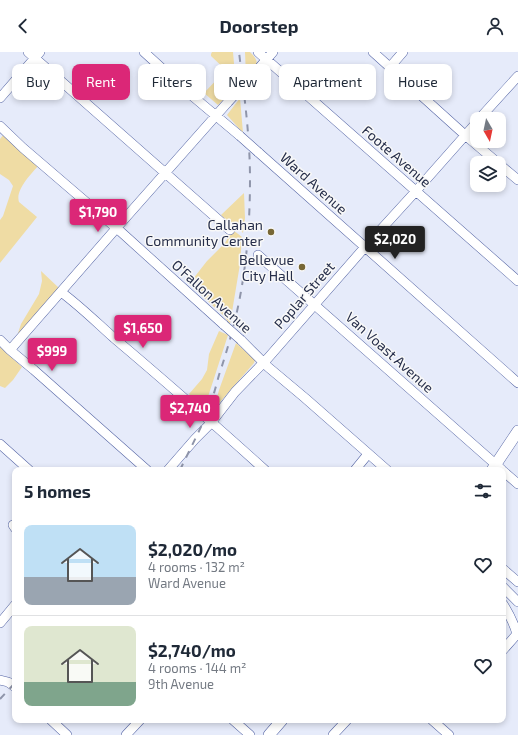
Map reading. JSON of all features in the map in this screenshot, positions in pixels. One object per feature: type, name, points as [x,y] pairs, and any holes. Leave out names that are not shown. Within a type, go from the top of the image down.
[{"type":"main road","points":[[499,467],[518,431]]},
{"type":"main road","points":[[268,735],[279,723]]},
{"type":"street","name":"Ward Avenue","points":[[144,52],[518,383]]},
{"type":"street","name":"Foote Avenue","points":[[258,52],[518,281]]},
{"type":"street","points":[[10,350],[273,52]]},
{"type":"street","points":[[374,52],[387,64]]},
{"type":"street","points":[[393,64],[403,52]]},
{"type":"street","points":[[0,98],[34,54],[130,142],[230,230]]},
{"type":"street","points":[[485,112],[518,76]]},
{"type":"street","points":[[426,100],[490,156]]},
{"type":"street","name":"O’Fallon Avenue","points":[[0,126],[383,467]]},
{"type":"street","name":"Poplar Street","points":[[171,467],[470,130]]},
{"type":"street","points":[[506,169],[518,180]]},
{"type":"street","name":"Van Voast Avenue","points":[[258,255],[315,304],[496,467]]},
{"type":"street","points":[[61,292],[80,306],[100,326],[188,401],[261,467]]},
{"type":"street","points":[[0,340],[144,467]]},
{"type":"street","points":[[0,444],[26,467]]},
{"type":"street","points":[[357,467],[368,454]]},
{"type":"street","name":"Van Voast Avenue","points":[[506,475],[518,484]]},
{"type":"street","points":[[506,572],[518,582]]},
{"type":"street","points":[[506,590],[518,602]]},
{"type":"street","points":[[0,623],[12,609]]},
{"type":"street","points":[[506,610],[517,634],[506,647]]},
{"type":"street","points":[[0,680],[12,685]]},
{"type":"street","points":[[54,723],[67,735]]},
{"type":"street","points":[[126,735],[137,723]]},
{"type":"street","points":[[236,723],[250,735]]},
{"type":"street","points":[[333,735],[344,723]]},
{"type":"shaded area","points":[[212,52],[233,52],[234,64],[219,64],[211,56]]},
{"type":"shaded area","points":[[245,52],[250,52],[257,62],[256,64],[246,64]]},
{"type":"shaded area","points":[[214,82],[214,100],[223,100],[218,105],[206,95],[206,91]]},
{"type":"shaded area","points":[[238,100],[240,100],[243,133],[227,115]]},
{"type":"shaded area","points":[[4,134],[39,165],[24,182],[18,197],[19,202],[37,217],[0,263],[0,220],[3,216],[13,186],[9,180],[0,174],[0,139]]},
{"type":"shaded area","points":[[244,193],[245,218],[243,233],[237,226],[232,226],[221,215]]},
{"type":"shaded area","points":[[233,230],[242,237],[240,264],[230,324],[223,315],[189,284],[207,261],[225,243],[229,236],[228,235]]},
{"type":"shaded area","points":[[41,271],[59,288],[17,336],[21,324],[39,294],[42,281]]},
{"type":"shaded area","points":[[219,331],[228,335],[207,400],[201,406],[189,394],[202,379],[207,370],[209,354]]},
{"type":"shaded area","points":[[236,343],[255,360],[254,363],[214,409],[219,390]]},
{"type":"shaded area","points":[[0,347],[22,367],[5,388],[0,386]]},
{"type":"railway","points":[[181,467],[211,403],[233,330],[244,272],[249,225],[250,163],[239,52]]},
{"type":"railway","points":[[0,699],[12,686]]},
{"type":"place","name":"Callahan Community Center","points":[[271,232]]},
{"type":"place","name":"Bellevue City Hall","points":[[302,267]]}]
